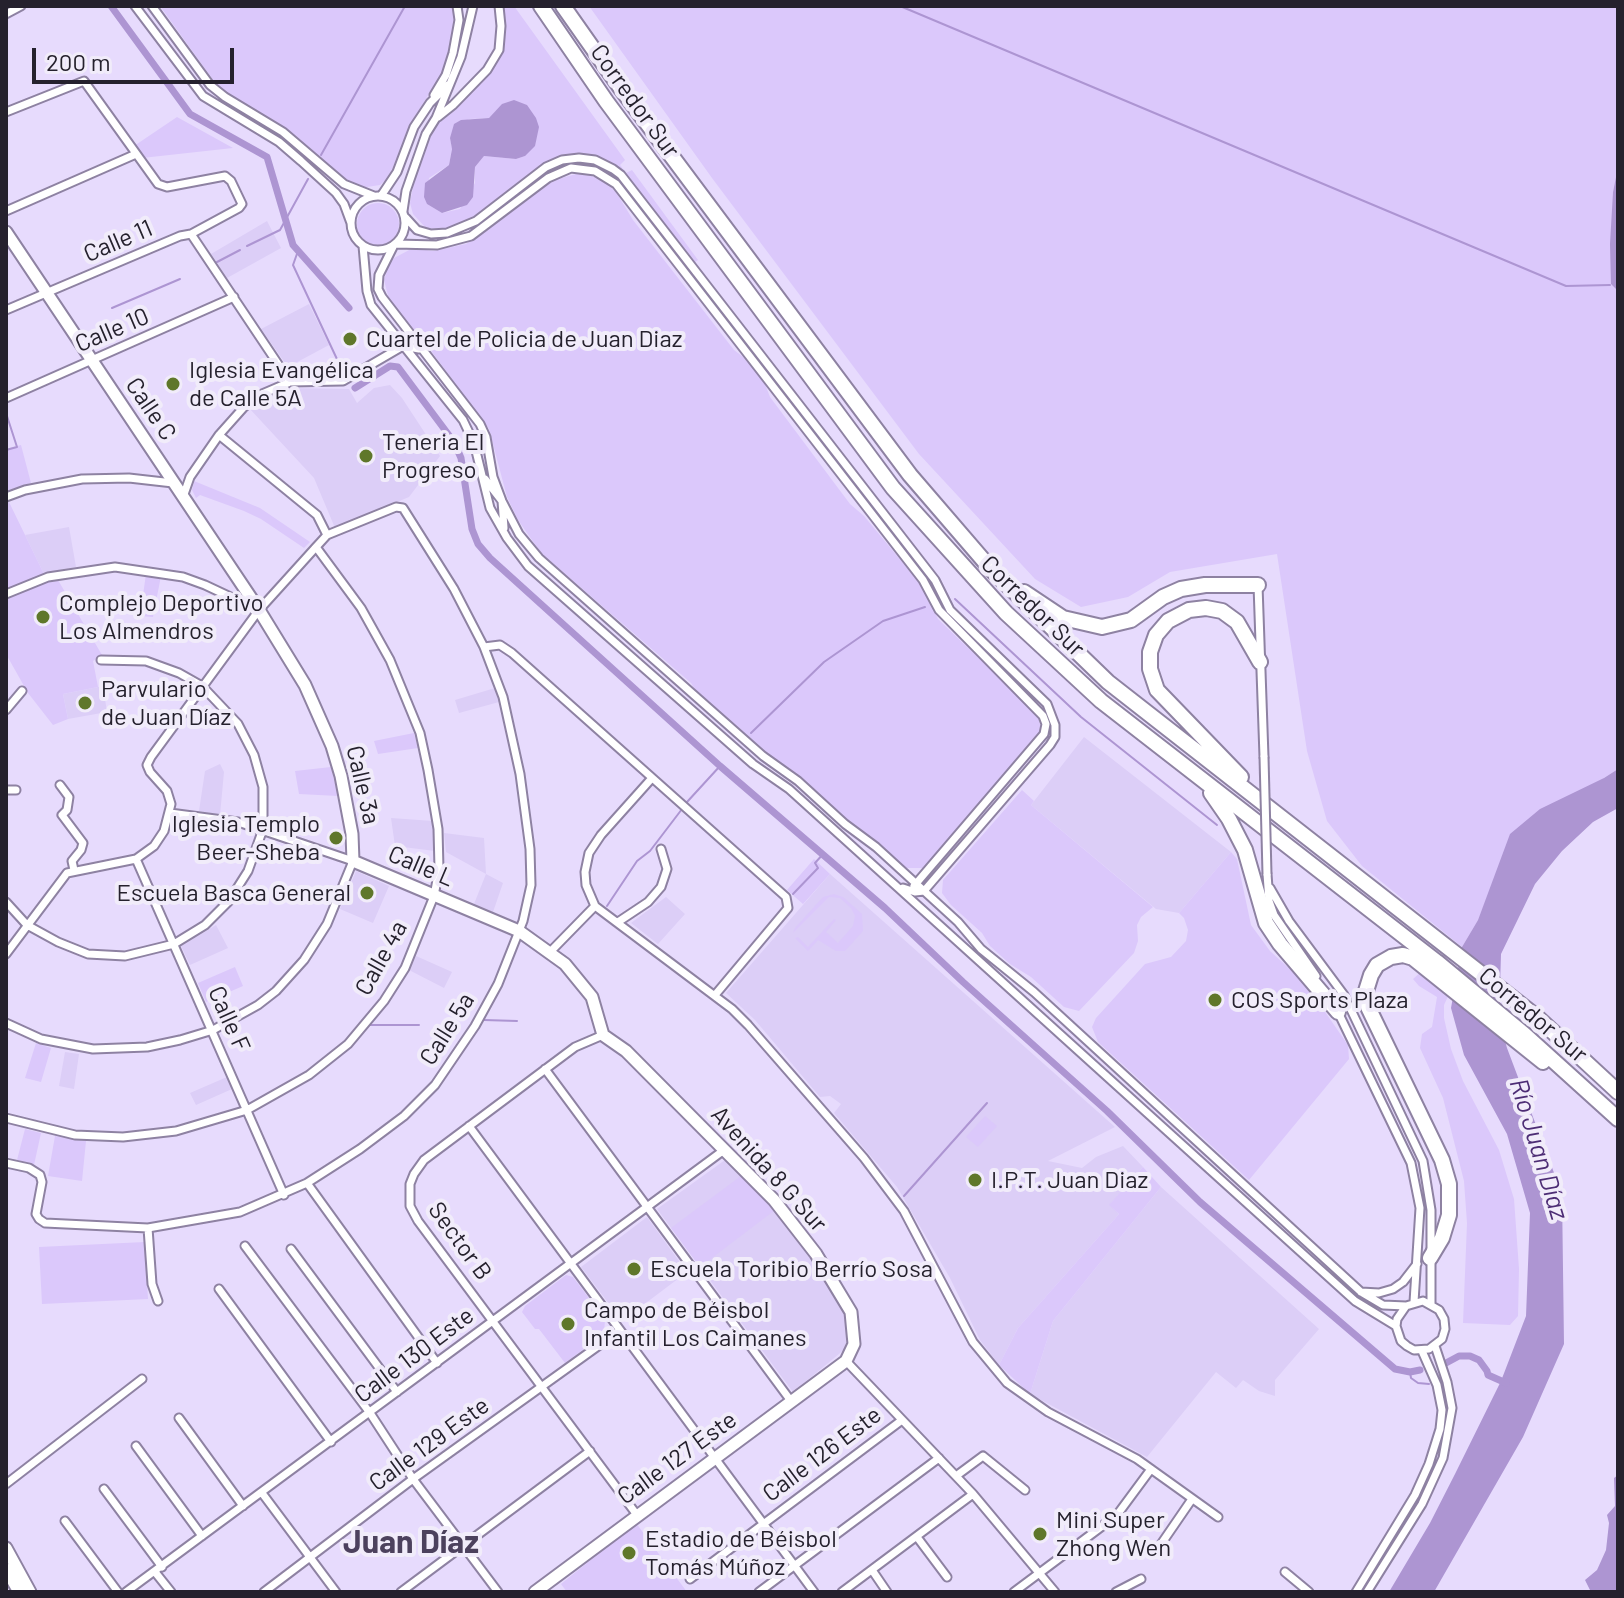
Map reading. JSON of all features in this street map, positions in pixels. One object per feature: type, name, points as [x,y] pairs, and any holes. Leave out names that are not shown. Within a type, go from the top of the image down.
[{"type":"highway","name":"Corredor Sur","points":[[541,6],[606,101],[893,488],[963,569],[1049,655],[1101,701],[1436,968],[1618,1119]]},
{"type":"highway","name":"Corredor Sur","points":[[563,6],[638,112],[901,463],[991,569],[1108,682],[1448,945],[1538,1018],[1618,1092]]},
{"type":"highway","points":[[991,569],[1054,613],[1072,622],[1094,626],[1111,626],[1131,620],[1163,597],[1181,589],[1205,585],[1258,585]]},
{"type":"highway","points":[[1260,662],[1237,622],[1222,611],[1200,608],[1175,616],[1161,627],[1152,645],[1149,664],[1153,681],[1161,695],[1280,818]]},
{"type":"highway","points":[[1198,777],[1238,835],[1250,863],[1266,923],[1338,1012]]},
{"type":"highway","points":[[1424,1260],[1442,1238],[1449,1215],[1449,1184],[1442,1160],[1370,1012],[1366,991],[1374,969],[1395,956],[1413,958],[1436,968]]},
{"type":"street","points":[[6,14],[21,6]]},
{"type":"street","points":[[135,6],[203,96],[279,142],[344,204],[352,232],[363,246],[371,305],[463,420],[474,443],[490,508],[528,566],[753,764],[789,789],[1355,1301],[1396,1326]]},
{"type":"street","points":[[152,6],[210,85],[283,132],[344,184],[390,198],[417,230],[431,234],[447,233],[476,221],[546,167],[562,160],[595,160],[613,169],[640,200],[935,580],[950,610],[1047,704],[1055,725],[1055,737],[1050,745],[924,891],[915,892],[894,883]]},
{"type":"street","points":[[351,223],[357,205],[389,187],[414,127],[446,75],[459,20],[457,6]]},
{"type":"street","points":[[473,6],[461,57],[436,118],[426,134],[406,191],[404,233],[379,275],[378,289],[386,305],[480,424],[486,437],[493,477],[519,534],[539,558],[763,756],[798,781],[924,891],[958,922],[981,949],[1034,992],[1361,1292],[1383,1305],[1431,1303]]},
{"type":"street","points":[[436,118],[487,70],[499,50],[499,6]]},
{"type":"street","points":[[154,32],[180,45],[188,78]]},
{"type":"street","points":[[6,112],[84,81],[136,154],[6,211]]},
{"type":"street","points":[[430,103],[452,81]]},
{"type":"street","name":"Calle 11","points":[[6,310],[191,234],[242,204],[236,189],[225,176],[161,186],[136,154]]},
{"type":"street","points":[[363,246],[378,251],[395,245],[437,245],[471,236],[548,178],[571,168],[595,171],[616,184],[923,580],[939,610],[1037,706],[1043,716],[1046,724],[1044,734],[915,883],[915,892],[926,913]]},
{"type":"street","name":"Calle C","points":[[6,232],[259,610]]},
{"type":"street","points":[[191,234],[290,382]]},
{"type":"street","name":"Calle 10","points":[[6,398],[234,297]]},
{"type":"street","points":[[403,326],[406,336],[403,346]]},
{"type":"street","points":[[183,497],[190,477],[219,435],[251,402],[273,388],[290,382],[343,381],[403,346],[424,352]]},
{"type":"street","points":[[6,954],[67,873],[136,859],[154,846],[164,831],[170,813],[167,791],[147,765],[259,610],[327,535],[317,515],[219,435]]},
{"type":"street","points":[[479,467],[502,501],[501,516],[507,538]]},
{"type":"street","points":[[6,497],[25,490],[82,479],[129,478],[173,483]]},
{"type":"street","name":"Calle 5a","points":[[6,1163],[29,1168],[40,1175],[42,1182],[36,1214],[41,1221],[76,1226],[148,1228],[240,1212],[307,1183],[404,1116],[435,1085],[481,1016],[498,984],[519,931],[531,885],[529,839],[510,720],[484,647],[454,589],[403,508],[396,507],[327,535]]},
{"type":"street","name":"Calle 4a","points":[[6,1118],[75,1135],[123,1137],[176,1131],[247,1110],[309,1075],[332,1058],[364,1026],[405,968],[434,896],[440,851],[420,733],[378,638],[343,581],[316,547]]},
{"type":"street","points":[[6,594],[48,577],[115,567],[183,577],[259,610]]},
{"type":"street","points":[[1258,585],[1267,879],[1274,915],[1338,1012],[1411,1163],[1420,1208],[1424,1260],[1431,1303],[1444,1319],[1445,1329],[1442,1339],[1435,1346],[1422,1351],[1401,1341],[1396,1326],[1397,1319],[1410,1304],[1424,1260],[1431,1210],[1423,1161],[1344,995],[1289,921],[1267,879]]},
{"type":"street","name":"Calle 3a","points":[[6,1023],[41,1039],[93,1049],[147,1047],[213,1030],[258,1005],[297,968],[327,924],[353,861],[349,808],[332,746],[305,685],[259,610]]},
{"type":"street","points":[[597,627],[612,635],[629,637]]},
{"type":"street","points":[[629,637],[642,667]]},
{"type":"street","points":[[484,647],[500,645],[506,648],[789,901],[788,908],[777,923],[715,995]]},
{"type":"street","points":[[6,902],[27,925],[76,950],[125,956],[174,944],[205,925],[229,901],[248,871],[263,829],[263,787],[245,734],[231,714],[202,686],[179,673],[154,663],[101,660]]},
{"type":"street","points":[[6,710],[22,691]]},
{"type":"street","points":[[652,778],[589,853],[586,885],[595,906],[715,995],[748,1025],[888,1188],[925,1250],[973,1342],[993,1369],[1032,1402],[1151,1469],[1218,1517]]},
{"type":"street","points":[[60,785],[69,797],[67,810],[62,815],[83,843],[72,861],[74,870]]},
{"type":"street","points":[[6,790],[16,790]]},
{"type":"street","name":"Calle L","points":[[170,813],[238,822],[263,829],[353,861],[519,931],[551,951],[586,987],[596,1006],[603,1035]]},
{"type":"street","points":[[618,922],[648,902],[661,887],[667,869],[661,849]]},
{"type":"street","name":"Calle F","points":[[136,859],[284,1195]]},
{"type":"street","points":[[551,951],[595,906]]},
{"type":"street","name":"Sector B","points":[[603,1035],[575,1047],[419,1166],[410,1184],[410,1206],[418,1221],[637,1515]]},
{"type":"street","name":"Avenida 8 G Sur","points":[[603,1035],[626,1051],[774,1200],[798,1229],[846,1300],[854,1327],[854,1344],[846,1361]]},
{"type":"street","points":[[545,1069],[791,1401]]},
{"type":"street","points":[[469,1126],[814,1592]]},
{"type":"street","name":"Calle 130 Este","points":[[126,1592],[724,1150]]},
{"type":"street","points":[[1199,1161],[1232,1176],[1248,1205]]},
{"type":"street","points":[[307,1183],[437,1363]]},
{"type":"street","points":[[148,1228],[152,1284],[158,1301]]},
{"type":"street","points":[[245,1246],[498,1592]]},
{"type":"street","points":[[291,1249],[397,1392]]},
{"type":"street","points":[[1361,1292],[1379,1293],[1393,1289],[1424,1260]]},
{"type":"street","points":[[219,1289],[331,1442]]},
{"type":"street","name":"Calle 129 Este","points":[[264,1592],[413,1479],[619,1331]]},
{"type":"street","points":[[1367,1592],[1422,1504],[1443,1458],[1452,1408],[1435,1346]]},
{"type":"street","points":[[1356,1592],[1415,1495],[1440,1429],[1442,1410],[1437,1385],[1422,1351]]},
{"type":"street","points":[[846,1361],[973,1494],[1055,1592]]},
{"type":"street","name":"Calle 127 Este","points":[[535,1592],[846,1361]]},
{"type":"street","points":[[6,1484],[142,1379]]},
{"type":"street","points":[[179,1418],[243,1506]]},
{"type":"street","name":"Calle 126 Este","points":[[690,1579],[902,1420]]},
{"type":"street","points":[[136,1446],[202,1536]]},
{"type":"street","points":[[401,1592],[590,1451]]},
{"type":"street","points":[[956,1476],[983,1456],[1025,1490]]},
{"type":"street","points":[[759,1592],[939,1458]]},
{"type":"street","points":[[1014,1592],[1117,1515],[1151,1469]]},
{"type":"street","points":[[104,1489],[159,1569],[171,1592]]},
{"type":"street","points":[[262,1493],[336,1592]]},
{"type":"street","points":[[842,1592],[973,1494]]},
{"type":"street","points":[[1157,1550],[1192,1499]]},
{"type":"street","points":[[65,1521],[118,1592]]},
{"type":"street","points":[[917,1537],[947,1577]]},
{"type":"street","points":[[6,1548],[30,1592]]},
{"type":"street","points":[[6,1569],[19,1592]]},
{"type":"street","points":[[872,1570],[887,1592]]},
{"type":"street","points":[[1285,1572],[1309,1592]]},
{"type":"street","points":[[1116,1592],[1141,1579]]},
{"type":"shaded area","points":[[160,6],[454,6],[454,36],[442,73],[416,115],[388,178],[380,185],[360,188],[329,168],[297,138],[236,101],[213,80]]},
{"type":"shaded area","points":[[503,6],[514,6],[625,160],[620,165],[626,173],[632,170],[698,260],[695,262],[630,180],[610,162],[594,157],[564,156],[551,161],[472,220],[448,231],[425,227],[413,214],[410,203],[416,170],[427,138],[440,120],[488,75],[498,60],[505,28]],"holes":[[[500,108],[525,156],[516,159],[484,156],[475,167],[475,183],[460,209],[442,213],[427,204],[429,178],[449,165],[450,138],[469,119],[489,118]]]},
{"type":"shaded area","points":[[589,6],[1618,6],[1618,167],[1613,192],[1611,284],[1618,291],[1618,769],[1604,778],[1492,885],[1478,920],[1462,947],[1362,866],[1327,821],[1307,751],[1277,554],[1170,572],[1128,597],[1081,607],[1035,579],[919,454],[712,178]]},
{"type":"shaded area","points":[[177,117],[233,148],[142,158],[134,146]]},
{"type":"shaded area","points":[[580,173],[602,179],[616,192],[633,220],[734,350],[746,359],[765,384],[770,397],[850,504],[864,516],[923,587],[938,619],[1035,712],[1039,720],[1041,728],[1036,742],[923,868],[906,868],[767,756],[699,696],[691,683],[541,553],[518,520],[507,497],[489,429],[426,344],[390,303],[384,280],[394,258],[413,248],[433,251],[466,244],[554,180]]},
{"type":"shaded area","points":[[378,203],[393,209],[399,224],[393,239],[378,245],[363,239],[357,224],[363,209]]},
{"type":"shaded area","points":[[267,221],[281,248],[227,278],[211,254]]},
{"type":"shaded area","points":[[309,304],[329,345],[288,367],[261,329]]},
{"type":"shaded area","points":[[390,385],[440,456],[409,497],[335,528],[314,478],[249,408],[264,397],[286,388],[349,389],[357,403],[374,388]]},
{"type":"shaded area","points":[[21,445],[31,483],[6,491],[6,449]]},
{"type":"shaded area","points":[[194,481],[260,508],[310,542],[304,548],[244,511],[200,495],[196,498],[192,490]]},
{"type":"shaded area","name":"Complejo Deportivo Los Almendros","points":[[9,502],[44,574],[58,580],[102,655],[93,661],[98,687],[63,694],[68,719],[53,725],[28,693],[6,654],[6,503]]},
{"type":"shaded area","points":[[69,527],[76,567],[44,574],[25,535]]},
{"type":"shaded area","points":[[146,574],[161,576],[153,617],[140,616]]},
{"type":"shaded area","name":"Parvulario de Juan Díaz","points":[[103,686],[107,712],[68,719],[63,694]]},
{"type":"shaded area","points":[[495,688],[499,702],[459,713],[455,700]]},
{"type":"shaded area","points":[[414,733],[418,748],[378,754],[374,741]]},
{"type":"shaded area","points":[[1084,737],[1231,852],[1179,913],[1156,909],[1031,805]]},
{"type":"shaded area","points":[[220,764],[224,772],[220,815],[199,811],[205,771]]},
{"type":"shaded area","points":[[331,767],[338,796],[299,794],[295,771]]},
{"type":"shaded area","points":[[1022,790],[1034,801],[1031,805],[1153,907],[1137,925],[1138,941],[1134,953],[1079,1011],[1064,1007],[1031,977],[1010,964],[942,893],[943,880]]},
{"type":"shaded area","points":[[391,818],[433,821],[435,851],[395,846]]},
{"type":"shaded area","points":[[444,833],[484,838],[486,874],[446,852]]},
{"type":"shaded area","name":"COS Sports Plaza","points":[[1231,852],[1237,859],[1251,925],[1270,951],[1305,983],[1348,1045],[1349,1059],[1249,1180],[1098,1042],[1092,1027],[1096,1018],[1145,964],[1171,957],[1186,941],[1188,930],[1179,913]]},
{"type":"shaded area","points":[[814,859],[830,874],[803,904],[787,890]]},
{"type":"shaded area","name":"Escuela Basca General","points":[[356,871],[389,886],[373,923],[340,909]]},
{"type":"shaded area","points":[[486,874],[503,883],[493,912],[474,904]]},
{"type":"shaded area","points":[[830,874],[1115,1127],[1048,1161],[1082,1168],[1096,1157],[1123,1146],[1143,1167],[1110,1205],[1119,1214],[1018,1328],[999,1365],[980,1340],[950,1278],[897,1187],[834,1113],[841,1104],[830,1096],[820,1097],[755,1020],[726,993]]},
{"type":"shaded area","points":[[834,894],[843,897],[862,914],[863,931],[845,951],[836,951],[818,940],[808,951],[795,938],[798,937],[808,947],[834,919],[826,932],[838,943],[853,926],[855,916],[851,908],[840,898],[829,897],[793,933],[823,897]]},
{"type":"shaded area","points":[[666,897],[685,914],[658,944],[631,923]]},
{"type":"shaded area","points":[[216,925],[228,948],[190,965],[181,946]]},
{"type":"shaded area","points":[[416,956],[452,972],[444,988],[409,970]]},
{"type":"shaded area","points":[[235,967],[243,986],[206,1002],[198,983]]},
{"type":"shaded area","points":[[1423,970],[1450,992],[1444,1005],[1444,1018],[1451,1049],[1463,1081],[1499,1150],[1514,1199],[1519,1269],[1518,1316],[1510,1325],[1463,1323],[1467,1223],[1464,1181],[1443,1098],[1420,1048],[1422,1034],[1432,1027],[1437,997],[1413,979]]},
{"type":"shaded area","points":[[36,1043],[51,1048],[41,1082],[25,1078]]},
{"type":"shaded area","points":[[65,1052],[79,1054],[74,1089],[59,1086]]},
{"type":"shaded area","points":[[227,1077],[232,1089],[196,1105],[190,1093]]},
{"type":"shaded area","points":[[985,1116],[997,1126],[978,1147],[966,1137]]},
{"type":"shaded area","points":[[25,1129],[41,1133],[34,1165],[17,1160]]},
{"type":"shaded area","points":[[55,1136],[86,1141],[82,1181],[48,1176]]},
{"type":"shaded area","points":[[725,1160],[792,1229],[846,1307],[848,1339],[845,1349],[793,1392],[657,1209]]},
{"type":"shaded area","points":[[1143,1167],[1161,1187],[1053,1321],[1030,1394],[999,1365],[1018,1328],[1119,1214],[1109,1205]]},
{"type":"shaded area","points":[[741,1176],[775,1210],[700,1267],[671,1228]]},
{"type":"shaded area","points":[[1161,1187],[1319,1329],[1275,1380],[1275,1396],[1259,1391],[1243,1380],[1236,1388],[1216,1372],[1147,1457],[1030,1394],[1053,1321]]},
{"type":"shaded area","name":"Escuela Toribio Berrío Sosa","points":[[647,1217],[687,1272],[622,1321],[581,1267]]},
{"type":"shaded area","points":[[145,1242],[148,1299],[42,1304],[39,1247]]},
{"type":"shaded area","name":"Campo de Béisbol Infantil Los Caimanes","points":[[566,1275],[573,1277],[605,1319],[604,1334],[565,1363],[522,1312],[525,1306]]},
{"type":"shaded area","name":"Estadio de Béisbol Tomás Múñoz","points":[[636,1523],[687,1592],[567,1592],[561,1584]]},
{"type":"water","points":[[514,100],[527,105],[536,118],[539,127],[535,146],[525,156],[516,159],[484,156],[475,167],[473,197],[467,205],[442,213],[427,204],[425,183],[449,165],[454,124],[461,120],[489,118],[502,104]]},
{"type":"water","points":[[1618,167],[1618,291],[1611,284],[1610,244]]},
{"type":"water","name":"Río Juan Díaz","points":[[1618,769],[1618,808],[1593,822],[1562,851],[1535,884],[1501,954],[1499,1020],[1562,1194],[1564,1344],[1523,1437],[1434,1592],[1389,1592],[1455,1474],[1501,1381],[1526,1316],[1530,1213],[1507,1134],[1464,1055],[1451,1008],[1462,947],[1478,920],[1510,834],[1540,809]]},
{"type":"water","points":[[1618,1475],[1618,1588],[1614,1592],[1591,1592],[1585,1580],[1597,1570],[1606,1550],[1607,1515],[1615,1506],[1614,1478]]},
{"type":"waterway","points":[[111,6],[190,114],[267,157],[293,245],[349,308]]},
{"type":"waterway","points":[[321,155],[405,6]]},
{"type":"waterway","points":[[900,6],[1566,286],[1610,285]]},
{"type":"waterway","points":[[247,246],[280,230],[308,179]]},
{"type":"waterway","points":[[217,262],[240,250]]},
{"type":"waterway","points":[[298,251],[293,265],[343,372]]},
{"type":"waterway","points":[[112,308],[180,279]]},
{"type":"waterway","points":[[355,388],[390,366],[398,367],[454,442],[461,458],[472,529],[478,544],[490,558],[720,766],[885,908],[1107,1111],[1200,1202],[1395,1369],[1420,1370]]},
{"type":"waterway","points":[[6,413],[17,447],[6,450]]},
{"type":"waterway","points":[[955,599],[1081,717],[1217,825]]},
{"type":"waterway","points":[[751,733],[824,662],[883,621],[925,607]]},
{"type":"waterway","points":[[687,802],[720,766]]},
{"type":"waterway","points":[[607,906],[637,861],[650,851],[682,809]]},
{"type":"waterway","points":[[793,894],[818,868],[815,863],[824,853]]},
{"type":"waterway","points":[[484,1020],[517,1021]]},
{"type":"waterway","points":[[370,1025],[419,1025]]},
{"type":"waterway","points":[[904,1196],[987,1103]]},
{"type":"waterway","points":[[1446,1363],[1459,1356],[1470,1356],[1479,1360],[1488,1375],[1506,1383]]},
{"type":"waterway","points":[[1410,1372],[1411,1378],[1418,1383],[1429,1384]]},
{"type":"place","name":"Cuartel de Policia de Juan Diaz","points":[[350,339]]},
{"type":"place","name":"Iglesia Evangélica de Calle 5A","points":[[173,384]]},
{"type":"place","name":"Teneria El Progreso","points":[[366,456]]},
{"type":"place","name":"Complejo Deportivo Los Almendros","points":[[43,617]]},
{"type":"place","name":"Parvulario de Juan Díaz","points":[[85,703]]},
{"type":"place","name":"Iglesia Templo Beer-Sheba","points":[[336,838]]},
{"type":"place","name":"Escuela Basca General","points":[[367,893]]},
{"type":"place","name":"COS Sports Plaza","points":[[1215,1000]]},
{"type":"place","name":"I.P.T. Juan Diaz","points":[[975,1180]]},
{"type":"place","name":"Escuela Toribio Berrío Sosa","points":[[634,1269]]},
{"type":"place","name":"Campo de Béisbol Infantil Los Caimanes","points":[[568,1324]]},
{"type":"place","name":"Mini Super Zhong Wen","points":[[1040,1534]]},
{"type":"place","name":"Estadio de Béisbol Tomás Múñoz","points":[[629,1553]]},
{"type":"district","name":"Juan Díaz","points":[[411,1542]]}]
